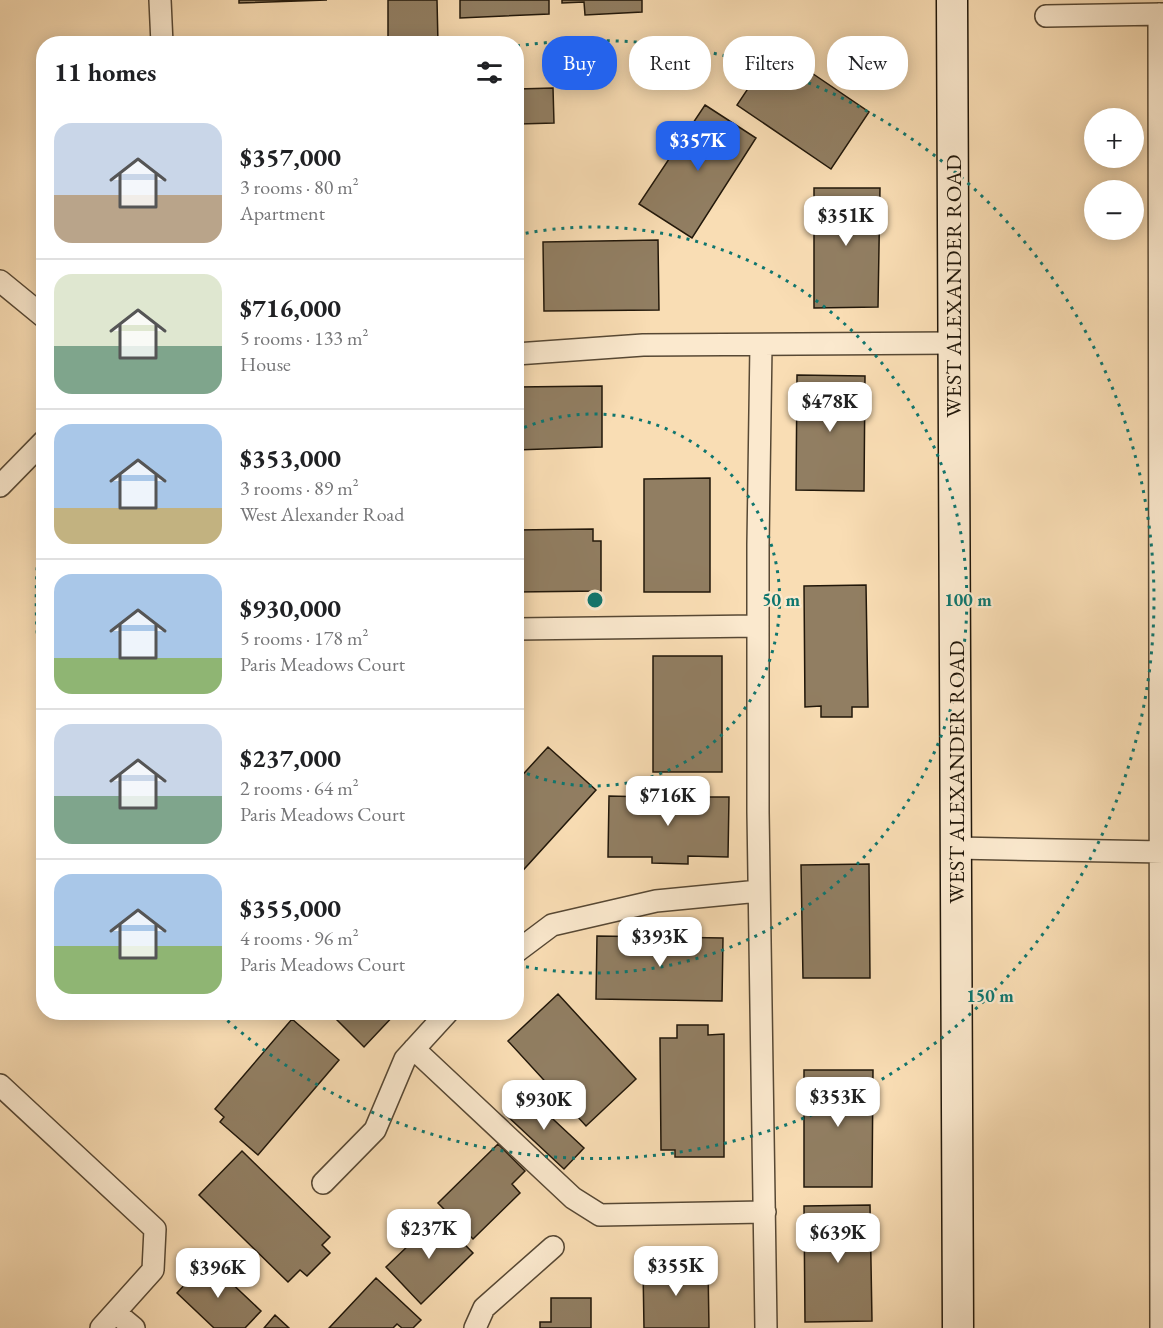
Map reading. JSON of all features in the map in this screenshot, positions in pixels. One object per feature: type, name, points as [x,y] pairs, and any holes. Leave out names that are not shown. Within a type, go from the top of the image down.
[{"type":"main road","name":"WEST ALEXANDER ROAD","points":[[952,0],[958,1328]]},
{"type":"street","points":[[160,0],[162,36]]},
{"type":"street","points":[[1046,16],[1161,14],[1161,1328]]},
{"type":"street","points":[[0,281],[36,310]]},
{"type":"street","points":[[524,353],[643,345],[953,343]]},
{"type":"street","points":[[761,345],[758,626],[759,891],[766,1328]]},
{"type":"street","points":[[0,486],[36,449]]},
{"type":"street","points":[[524,629],[758,626]]},
{"type":"street","points":[[956,848],[1162,852]]},
{"type":"street","points":[[524,946],[552,925],[656,901],[759,891]]},
{"type":"street","points":[[323,1183],[375,1130],[405,1059],[441,1020]]},
{"type":"street","points":[[414,1049],[573,1198],[600,1215],[765,1212]]},
{"type":"street","points":[[0,1085],[155,1229],[153,1270],[109,1320],[134,1328]]},
{"type":"street","points":[[475,1328],[484,1308],[553,1247]]},
{"type":"building","points":[[239,0],[327,0],[239,3]]},
{"type":"building","points":[[388,0],[437,0],[438,36],[388,36]]},
{"type":"building","points":[[460,0],[549,0],[549,14],[460,18]]},
{"type":"building","points":[[562,0],[642,0],[642,12],[585,15],[584,2],[562,3]]},
{"type":"building","points":[[815,75],[827,83],[827,90],[837,90],[869,112],[831,169],[737,105],[747,90],[815,90]]},
{"type":"building","points":[[524,89],[553,90],[554,123],[524,124]]},
{"type":"building","points":[[705,105],[756,138],[692,238],[639,204]]},
{"type":"building","points":[[814,188],[880,188],[878,307],[814,308]]},
{"type":"building","points":[[658,240],[659,310],[544,311],[543,242]]},
{"type":"building","points":[[797,375],[865,376],[864,491],[796,490]]},
{"type":"building","points":[[602,386],[602,447],[524,450],[524,387]]},
{"type":"building","points":[[710,478],[710,592],[644,592],[644,479]]},
{"type":"building","points":[[593,529],[593,541],[601,541],[601,591],[524,592],[524,530]]},
{"type":"building","points":[[866,585],[868,707],[852,707],[852,717],[821,717],[821,706],[805,707],[804,586]]},
{"type":"building","points":[[653,656],[722,656],[722,772],[653,772]]},
{"type":"building","points":[[548,747],[596,790],[524,869],[524,773]]},
{"type":"building","points":[[650,791],[686,791],[686,797],[729,797],[728,857],[688,856],[688,864],[652,863],[652,857],[608,857],[609,796],[650,797]]},
{"type":"building","points":[[869,864],[870,978],[803,978],[801,865]]},
{"type":"building","points":[[597,936],[723,938],[722,1001],[596,999]]},
{"type":"building","points":[[558,994],[636,1079],[586,1126],[508,1041]]},
{"type":"building","points":[[291,1020],[339,1060],[258,1155],[220,1122],[224,1117],[215,1109]]},
{"type":"building","points":[[337,1020],[389,1020],[364,1047]]},
{"type":"building","points":[[677,1025],[708,1025],[708,1035],[724,1034],[724,1157],[675,1157],[675,1150],[661,1150],[660,1038],[677,1038]]},
{"type":"building","points":[[804,1070],[873,1070],[872,1187],[804,1187]]},
{"type":"building","points":[[525,1093],[584,1148],[564,1169],[505,1114]]},
{"type":"building","points":[[498,1144],[525,1171],[512,1184],[520,1193],[473,1239],[438,1203]]},
{"type":"building","points":[[242,1151],[330,1237],[322,1245],[330,1253],[307,1276],[300,1270],[288,1282],[199,1195]]},
{"type":"building","points":[[870,1205],[872,1321],[805,1322],[804,1206]]},
{"type":"building","points":[[438,1217],[473,1253],[421,1304],[386,1267]]},
{"type":"building","points":[[207,1260],[261,1311],[245,1328],[214,1328],[177,1293]]},
{"type":"building","points":[[708,1266],[709,1328],[644,1328],[643,1267]]},
{"type":"building","points":[[376,1278],[421,1320],[413,1328],[402,1328],[397,1324],[393,1328],[329,1328]]},
{"type":"building","points":[[551,1298],[591,1298],[591,1328],[540,1328],[540,1322],[551,1322]]},
{"type":"building","points":[[275,1315],[289,1328],[264,1328]]}]
